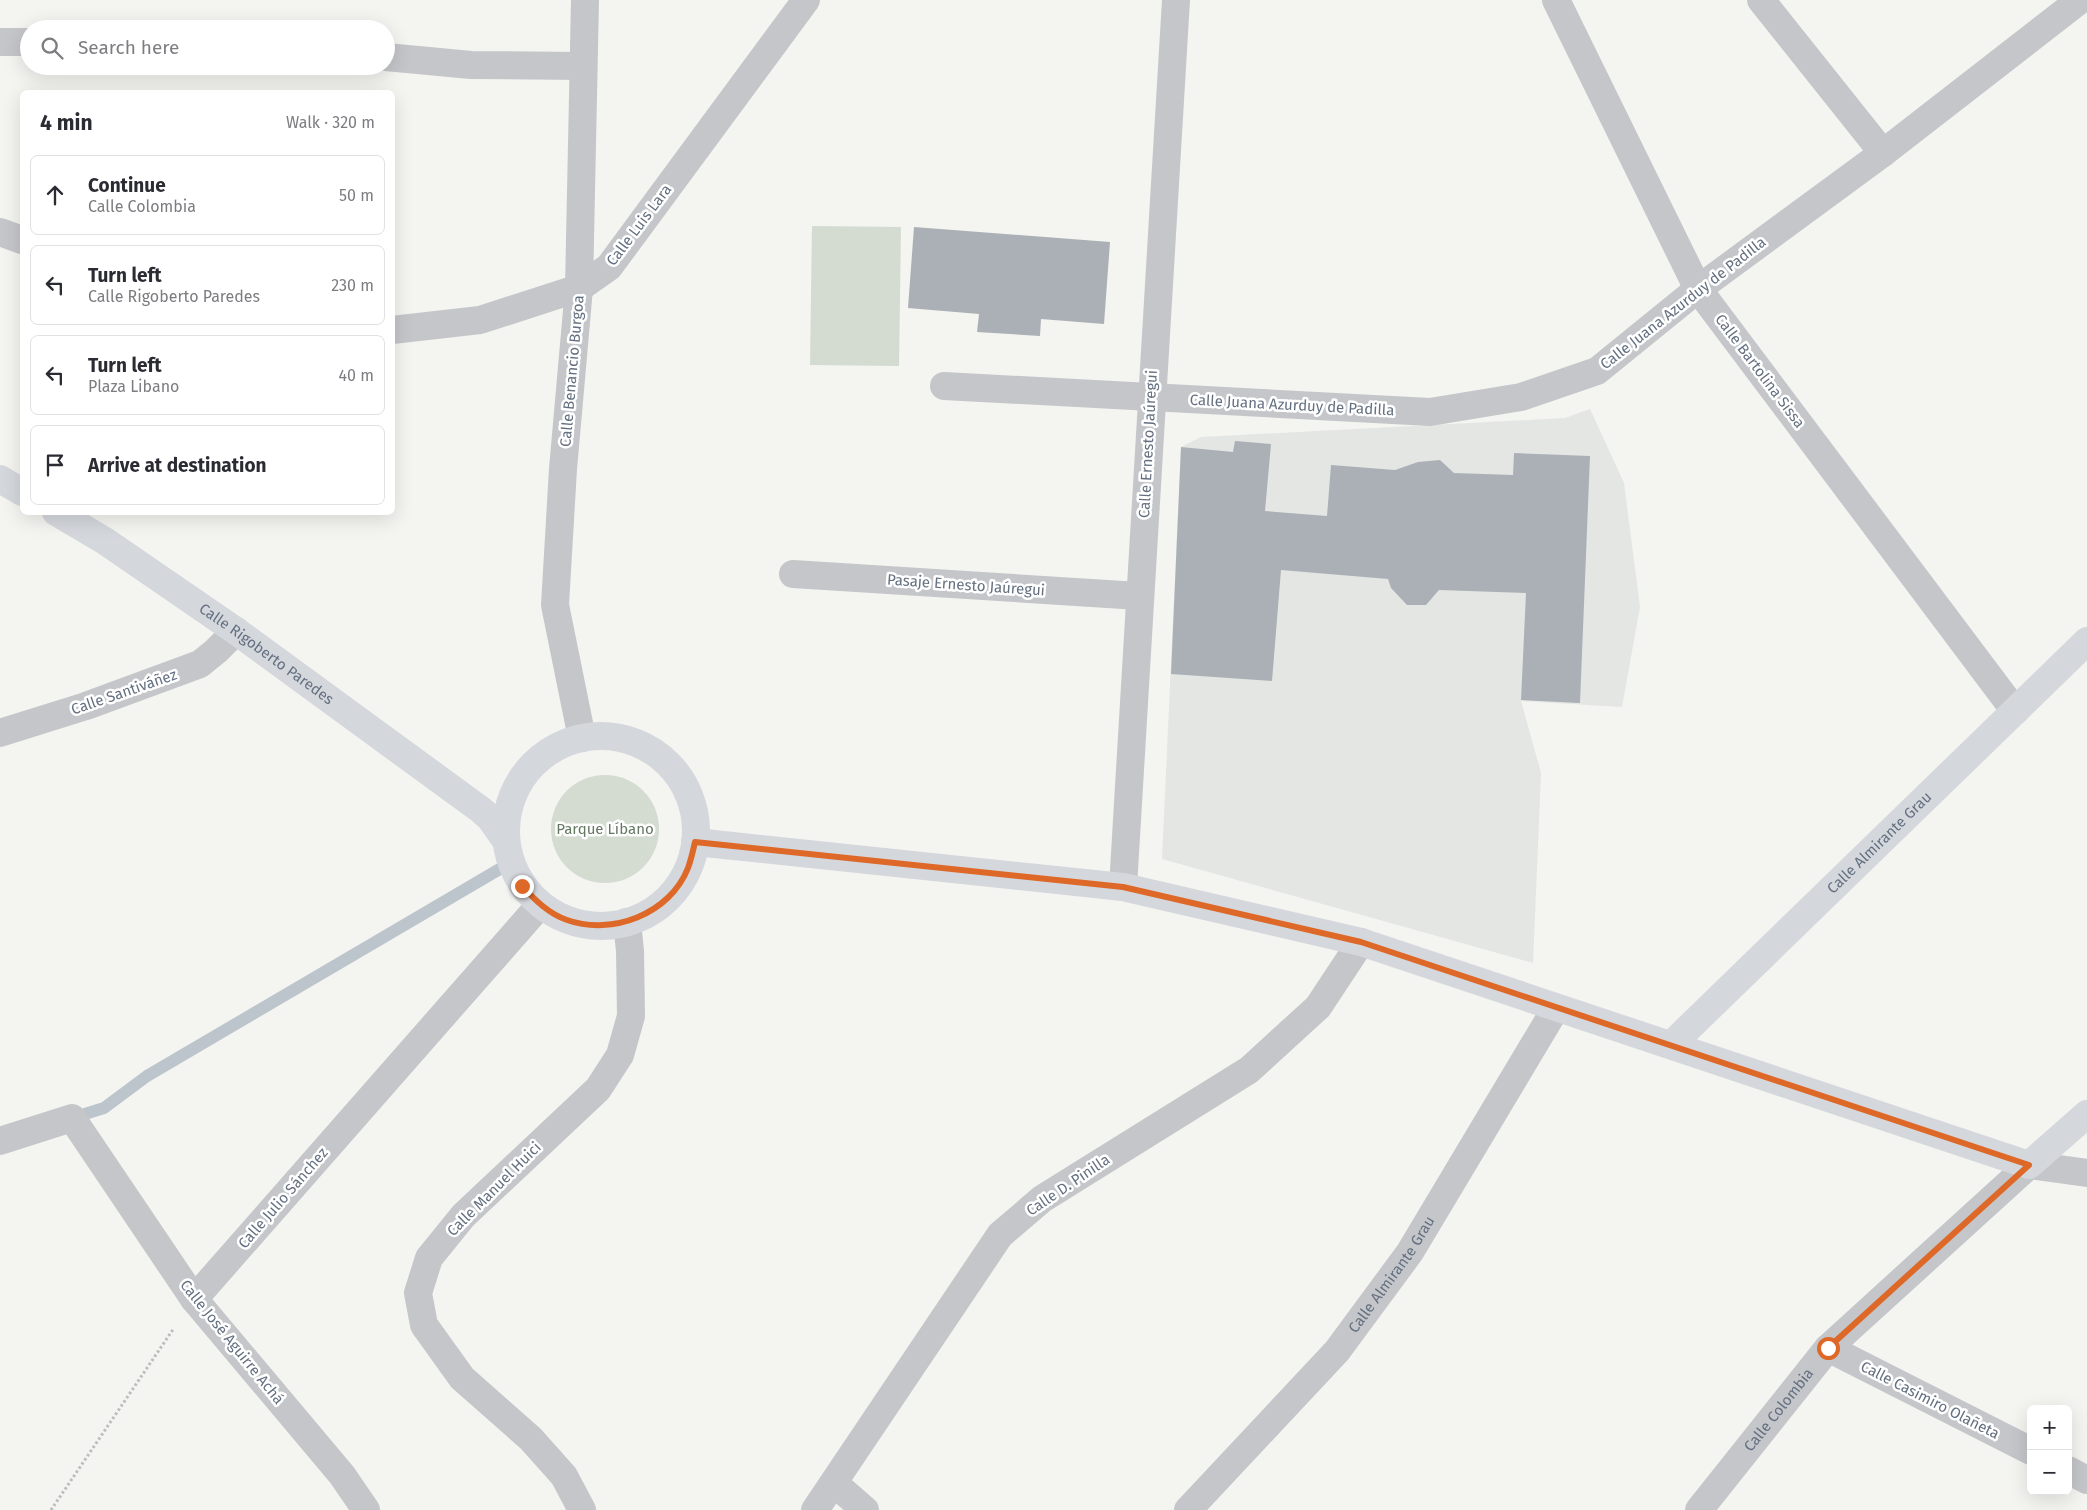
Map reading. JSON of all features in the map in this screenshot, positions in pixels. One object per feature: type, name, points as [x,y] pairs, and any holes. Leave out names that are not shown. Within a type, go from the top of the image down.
[{"type":"main road","points":[[0,479],[20,491]]},
{"type":"main road","name":"Calle Rigoberto Paredes","points":[[61,515],[105,541],[236,631],[490,818],[504,838]]},
{"type":"main road","name":"Calle Almirante Grau","points":[[1672,1044],[2087,641]]},
{"type":"main road","points":[[612,736],[641,744],[666,761],[685,784],[695,812],[695,842],[688,869],[673,893],[652,911],[627,922],[596,926],[566,920],[540,905],[522,886],[510,863],[504,838],[506,816],[513,795],[524,775],[540,758],[559,746],[582,738],[612,736]]},
{"type":"main road","points":[[470,803],[486,804],[513,795]]},
{"type":"main road","points":[[695,842],[1123,887],[1361,942],[1556,1008],[1672,1044],[2029,1165]]},
{"type":"main road","name":"Calle Colombia","points":[[2029,1165],[2087,1114]]},
{"type":"street","name":"Calle Benancio Burgoa","points":[[582,738],[555,605],[563,470],[579,288],[585,0]]},
{"type":"street","name":"Calle Luis Lara","points":[[395,330],[480,320],[579,288],[609,267],[806,0]]},
{"type":"street","name":"Calle Ernesto Jaúregui","points":[[1123,887],[1176,0]]},
{"type":"street","name":"Calle Bartolina Sissa","points":[[1556,0],[1698,289],[2015,711]]},
{"type":"street","points":[[1761,0],[1884,153]]},
{"type":"street","name":"Calle Juana Azurduy de Padilla","points":[[944,386],[1430,412],[1521,397],[1597,371],[1698,289],[1884,153],[2080,0]]},
{"type":"street","points":[[1,42],[20,42]]},
{"type":"street","points":[[395,58],[471,65],[583,66]]},
{"type":"street","points":[[0,232],[20,239]]},
{"type":"street","name":"Pasaje Ernesto Jaúregui","points":[[793,574],[1139,596]]},
{"type":"street","name":"Calle Santiváñez","points":[[0,733],[86,706],[200,664],[236,631]]},
{"type":"street","name":"Calle Julio Sánchez","points":[[194,1299],[540,905]]},
{"type":"street","name":"Calle Manuel Huici","points":[[582,1510],[564,1476],[531,1439],[462,1378],[424,1324],[418,1293],[429,1258],[463,1216],[598,1089],[620,1055],[631,1016],[627,922]]},
{"type":"street","name":"Calle D. Pinilla","points":[[815,1510],[1000,1235],[1042,1199],[1249,1070],[1318,1008],[1361,942]]},
{"type":"street","name":"Calle Almirante Grau","points":[[1188,1510],[1337,1351],[1410,1252],[1556,1008]]},
{"type":"street","name":"Calle José Aguirre Achá","points":[[0,1141],[72,1118],[194,1299],[342,1475],[366,1510]]},
{"type":"street","points":[[2029,1165],[2087,1173]]},
{"type":"street","name":"Calle Colombia","points":[[1699,1510],[1828,1348],[2029,1165]]},
{"type":"street","name":"Calle Casimiro Olañeta","points":[[1828,1348],[2029,1450]]},
{"type":"street","points":[[2072,1472],[2087,1480]]},
{"type":"street","points":[[834,1483],[865,1510]]},
{"type":"path","points":[[51,1510],[194,1299]]},
{"type":"shaded area","points":[[1590,409],[1624,483],[1640,607],[1622,707],[1521,701],[1541,773],[1533,963],[1162,859],[1181,447],[1201,437],[1565,418]]},
{"type":"green space","points":[[812,226],[901,227],[899,366],[810,365]]},
{"type":"green space","name":"Parque Líbano","points":[[605,775],[626,779],[643,791],[655,808],[659,829],[655,850],[643,867],[626,879],[605,883],[584,879],[567,867],[555,850],[551,829],[555,808],[567,791],[584,779]]},
{"type":"building","points":[[914,227],[1110,242],[1104,324],[1041,319],[1040,336],[977,332],[979,314],[908,308]]},
{"type":"building","points":[[1235,441],[1271,444],[1265,511],[1327,516],[1331,465],[1395,470],[1418,462],[1440,460],[1454,473],[1513,475],[1514,453],[1590,456],[1580,703],[1521,700],[1526,593],[1439,590],[1426,605],[1407,605],[1391,588],[1388,579],[1281,570],[1272,681],[1171,674],[1181,447],[1233,452]]},
{"type":"waterway","points":[[72,1118],[104,1108],[147,1076],[510,863]]},
{"type":"route","points":[[522,886],[540,905],[566,920],[596,926],[627,922],[652,911],[673,893],[688,869],[695,842],[1123,887],[1361,942],[1556,1008],[1672,1044],[2029,1165],[1828,1348]]}]
